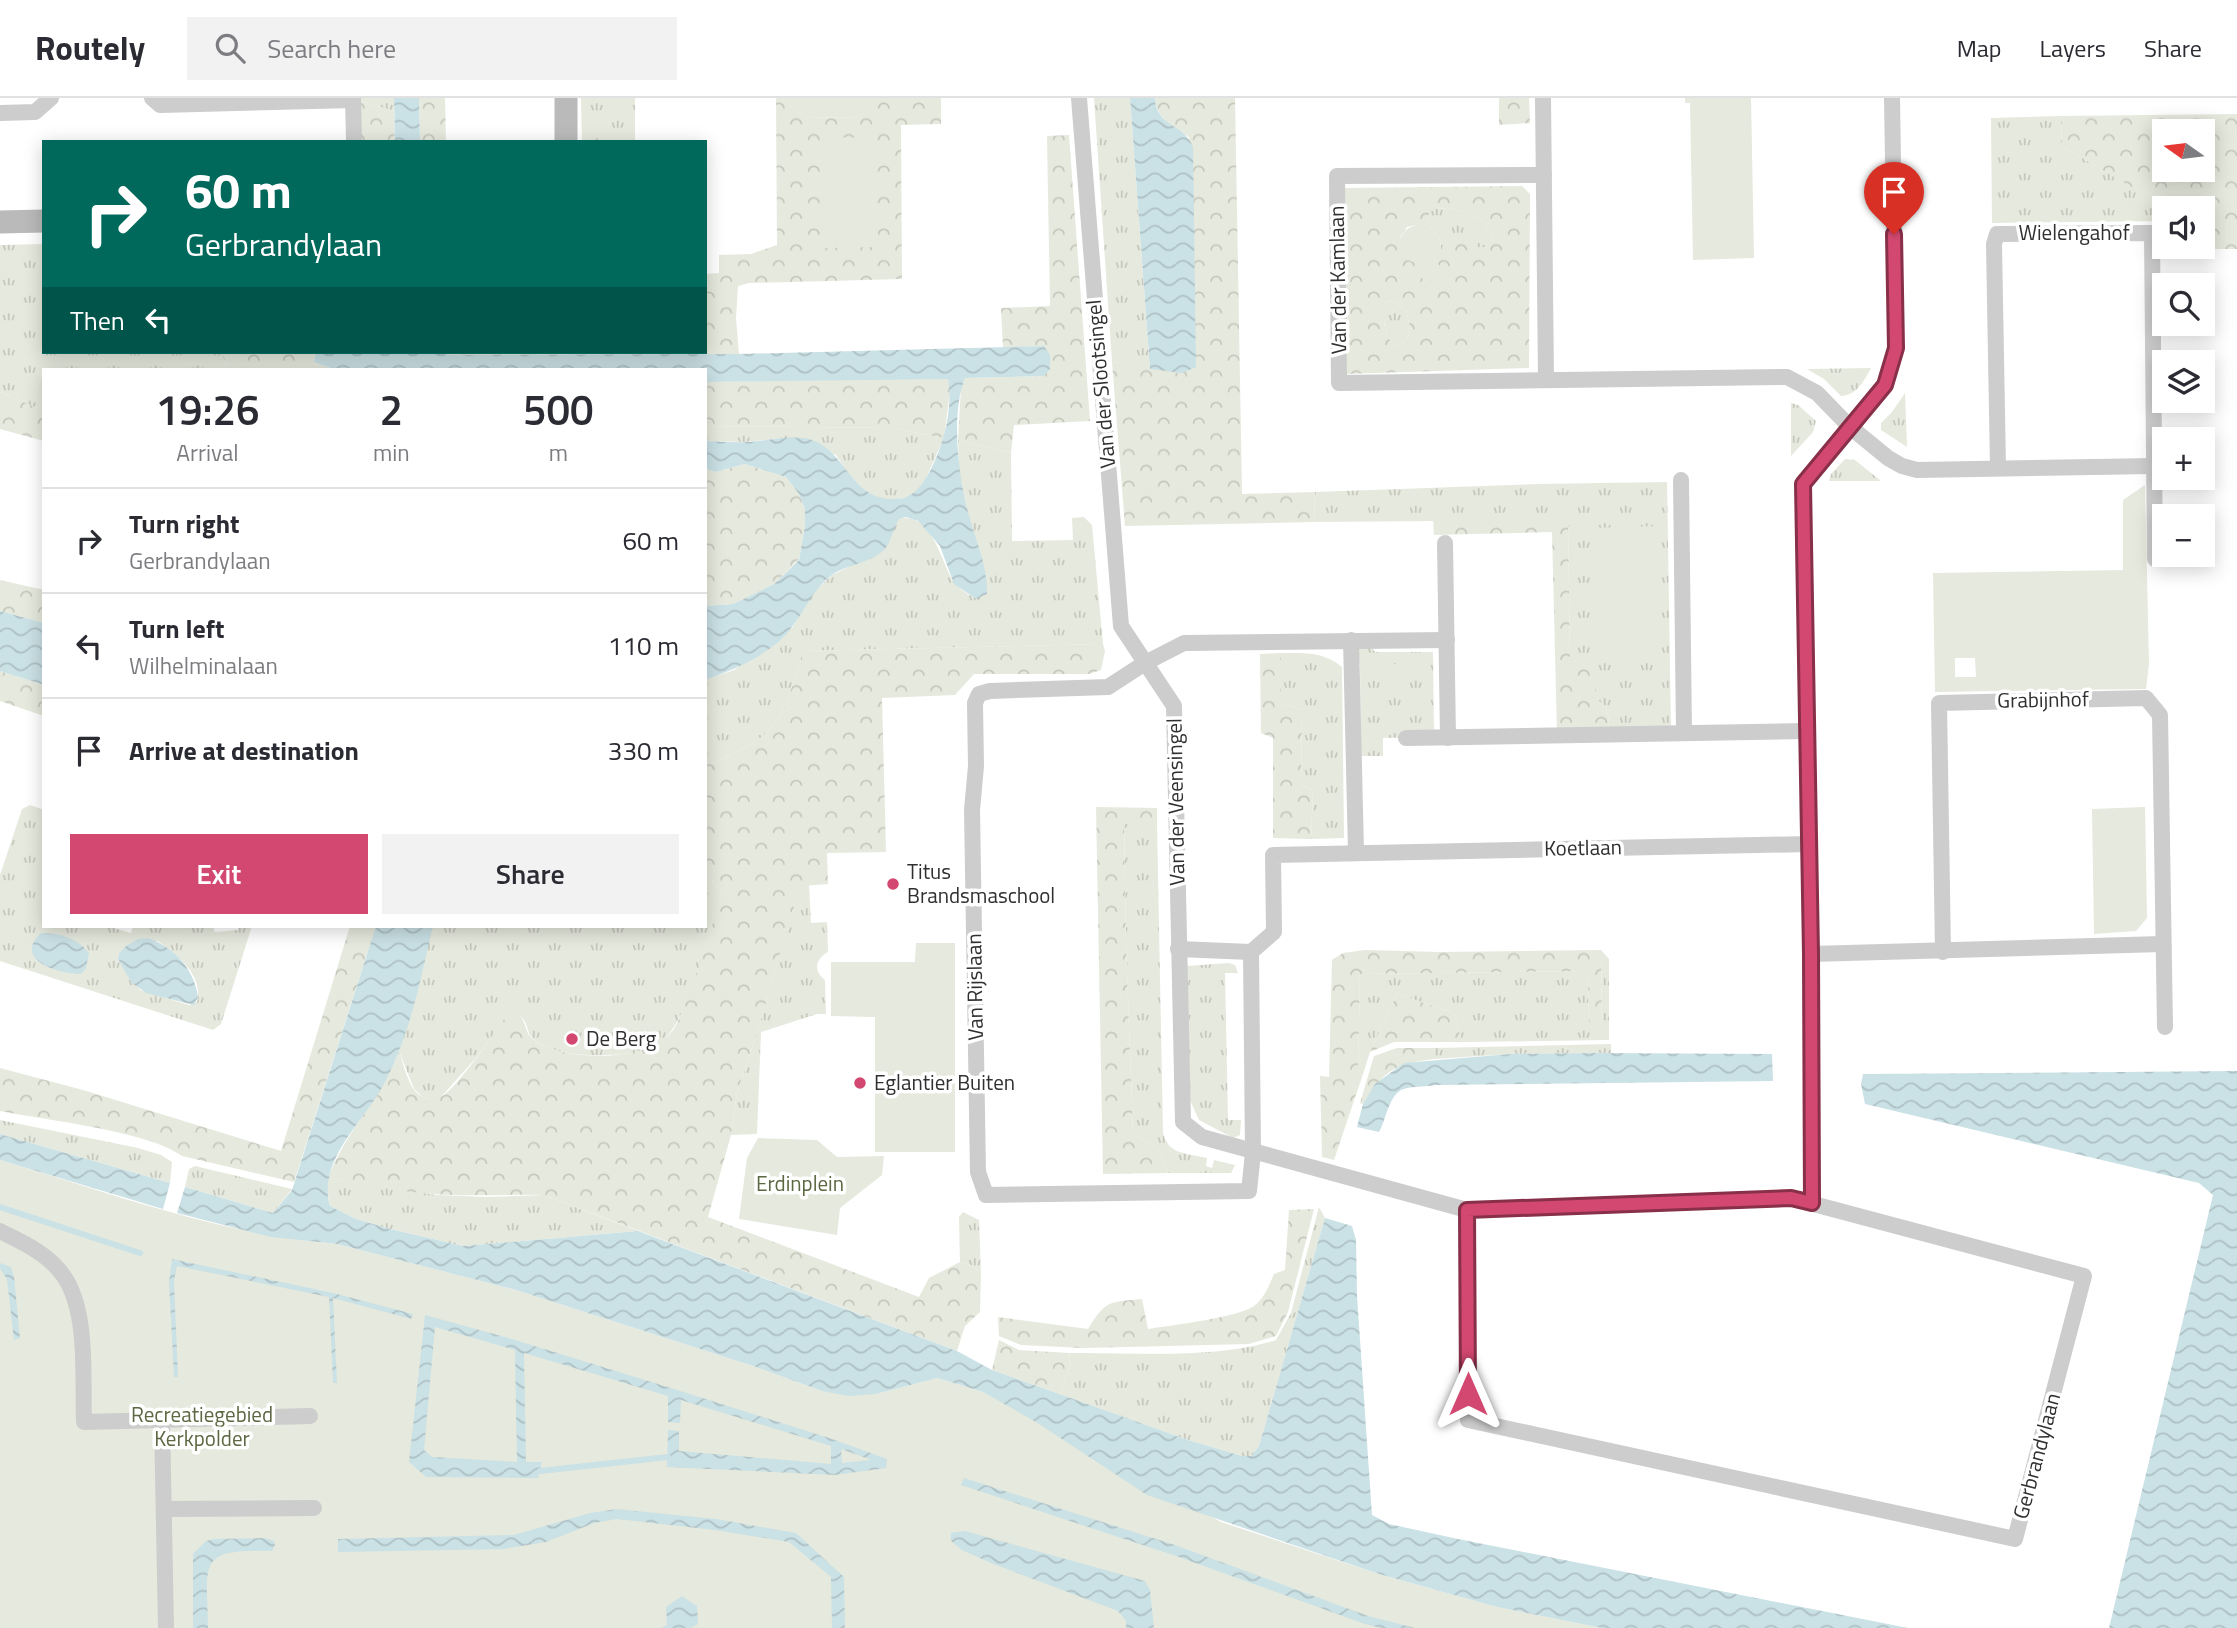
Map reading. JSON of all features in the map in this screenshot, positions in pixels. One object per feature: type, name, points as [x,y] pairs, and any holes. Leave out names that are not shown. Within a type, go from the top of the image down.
[{"type":"street","points":[[0,113],[35,112],[51,98]]},
{"type":"street","points":[[152,98],[160,105],[353,99],[354,140]]},
{"type":"street","points":[[566,98],[566,140]]},
{"type":"street","name":"Van der Slootsingel","points":[[1079,98],[1121,626],[1145,663]]},
{"type":"street","points":[[1543,98],[1545,380]]},
{"type":"street","points":[[1812,1203],[1811,954],[1803,484],[1885,385],[1896,348],[1892,98]]},
{"type":"street","name":"Van der Kamlaan","points":[[1544,174],[1337,176],[1339,383],[1787,377],[1817,393],[1849,426]]},
{"type":"street","points":[[0,222],[42,221]]},
{"type":"street","name":"Wielengahof","points":[[1998,468],[1994,244],[1997,234],[2152,233],[2154,427]]},
{"type":"street","points":[[1849,426],[1888,458],[1917,470],[2152,467]]},
{"type":"street","points":[[1681,480],[1684,733]]},
{"type":"street","points":[[1445,544],[1448,738]]},
{"type":"street","points":[[1351,640],[1356,852]]},
{"type":"street","points":[[1145,663],[1184,643],[1447,640]]},
{"type":"street","name":"Van der Veensingel","points":[[1145,663],[1174,706],[1183,1122],[1202,1137],[1467,1210]]},
{"type":"street","name":"Van Rijslaan","points":[[1145,663],[1108,687],[990,691],[979,694],[975,703],[976,766],[972,810],[978,1172],[986,1195],[1249,1191],[1254,1153]]},
{"type":"street","name":"Grabijnhof","points":[[1943,952],[1939,703],[2146,698],[2160,715],[2165,1027]]},
{"type":"street","points":[[1406,738],[1807,731]]},
{"type":"street","name":"Koetlaan","points":[[1251,951],[1274,932],[1273,855],[1809,844]]},
{"type":"street","points":[[1811,954],[2162,944]]},
{"type":"street","points":[[1178,949],[1251,951],[1254,1153]]},
{"type":"street","name":"Gerbrandylaan","points":[[1791,1198],[2084,1276],[2015,1539],[1468,1420],[1467,1210],[1791,1198]]},
{"type":"street","points":[[0,1231],[48,1259],[69,1283],[75,1296],[81,1338],[84,1422],[310,1416]]},
{"type":"street","points":[[162,1421],[166,1628]]},
{"type":"street","points":[[165,1509],[314,1508]]},
{"type":"green space","points":[[360,98],[394,98],[394,111],[360,101]]},
{"type":"green space","points":[[419,98],[445,98],[446,140],[420,140]]},
{"type":"green space","points":[[581,98],[635,98],[635,140],[582,140]]},
{"type":"green space","points":[[776,98],[801,98],[801,117],[866,118],[866,98],[941,98],[941,124],[901,125],[902,279],[749,283],[738,286],[736,318],[739,354],[451,355],[444,354],[707,354],[707,274],[719,273],[719,255],[751,254],[777,245]]},
{"type":"green space","points":[[801,98],[866,98],[866,118],[801,117]]},
{"type":"green space","points":[[1094,98],[1130,98],[1150,369],[1112,362]]},
{"type":"green space","points":[[1155,98],[1235,98],[1242,494],[1315,492],[1314,522],[1125,526],[1112,362],[1181,373],[1189,137],[1162,117]]},
{"type":"green space","points":[[1499,98],[1529,98],[1530,123],[1499,125]]},
{"type":"green space","points":[[1685,98],[1751,98],[1754,258],[1693,260],[1690,103],[1685,103]]},
{"type":"green space","points":[[360,101],[394,111],[395,140],[360,140]]},
{"type":"green space","points":[[2237,114],[2237,249],[2215,249],[2215,196],[2152,196],[2152,199],[2062,146],[2061,116]]},
{"type":"green space","points":[[2061,116],[2062,146],[2152,199],[2152,221],[1992,223],[1991,118]]},
{"type":"green space","points":[[1069,135],[1090,421],[1014,425],[1011,453],[958,440],[961,388],[965,378],[1044,376],[1044,346],[1003,348],[1001,308],[1050,306],[1047,136]]},
{"type":"green space","points":[[821,137],[875,138],[878,247],[825,248]]},
{"type":"green space","points":[[1522,186],[1530,194],[1529,368],[1346,374],[1345,188]],"holes":[[[1448,208],[1480,219],[1492,237],[1487,247],[1478,247],[1464,241],[1441,252],[1440,239],[1427,224],[1429,213],[1435,209]],[[1416,225],[1438,240],[1436,256],[1439,267],[1400,237],[1407,227]],[[1391,300],[1406,310],[1409,334],[1399,346],[1393,344],[1387,335],[1384,303]]]},
{"type":"green space","points":[[1448,208],[1480,219],[1492,237],[1488,247],[1441,252],[1440,239],[1427,224],[1429,213],[1434,209]]},
{"type":"green space","points":[[1416,225],[1429,228],[1439,240],[1437,279],[1432,282],[1421,278],[1415,263],[1404,258],[1397,249],[1403,234]]},
{"type":"green space","points":[[42,244],[42,354],[222,354],[228,368],[42,368],[42,410],[0,392],[0,245]]},
{"type":"green space","points":[[1391,300],[1406,310],[1409,321],[1409,334],[1399,346],[1389,340],[1385,328],[1384,303]]},
{"type":"green space","points":[[222,354],[316,354],[314,362],[330,368],[228,368]]},
{"type":"green space","points":[[1871,368],[1856,390],[1841,396],[1824,379],[1807,369]]},
{"type":"green space","points":[[948,378],[950,391],[944,438],[893,428],[707,426],[707,382]]},
{"type":"green space","points":[[0,392],[42,410],[42,440],[0,429]]},
{"type":"green space","points":[[1905,393],[1907,447],[1881,430],[1881,423]]},
{"type":"green space","points":[[1791,403],[1798,405],[1816,421],[1813,432],[1791,456]]},
{"type":"green space","points":[[707,426],[893,428],[944,438],[926,478],[915,493],[898,499],[881,499],[864,491],[836,455],[784,438],[745,442],[707,441]]},
{"type":"green space","points":[[958,440],[1011,453],[1012,541],[1073,540],[1072,518],[1084,517],[1092,525],[1103,644],[803,651],[789,695],[773,725],[748,746],[707,764],[707,679],[734,670],[792,628],[813,593],[832,575],[850,566],[895,526],[898,519],[909,518],[927,529],[953,581],[970,596],[969,517],[959,472]]},
{"type":"green space","points":[[1845,459],[1855,460],[1881,481],[1829,481],[1831,474]]},
{"type":"green space","points":[[745,464],[786,477],[799,494],[805,509],[805,525],[799,559],[774,584],[733,604],[707,606],[707,469],[715,472]]},
{"type":"green space","points":[[1667,482],[1671,729],[1609,731],[1607,713],[1596,699],[1596,671],[1570,659],[1568,520],[1314,522],[1315,492]]},
{"type":"green space","points":[[2145,485],[2149,664],[2146,689],[1935,692],[1933,573],[2123,570],[2123,500]],"holes":[[[1955,658],[1975,658],[1976,677],[1955,677]]]},
{"type":"green space","points":[[1433,520],[1568,520],[1570,659],[1596,670],[1596,699],[1607,713],[1609,731],[1557,733],[1552,532],[1434,535]]},
{"type":"green space","points":[[1659,526],[1661,661],[1594,662],[1591,528]]},
{"type":"green space","points":[[0,580],[42,590],[42,622],[0,611]]},
{"type":"green space","points":[[1365,639],[1375,652],[1433,652],[1434,737],[1383,738],[1383,756],[1361,756],[1360,665],[1355,645]]},
{"type":"green space","points":[[1103,644],[1105,651],[1101,670],[1089,674],[974,674],[955,695],[882,698],[886,852],[827,853],[828,884],[800,886],[737,1093],[731,1135],[708,1217],[919,1297],[929,1278],[960,1262],[971,1265],[981,1273],[980,1312],[965,1326],[957,1351],[544,1195],[422,1193],[328,1178],[344,1145],[392,1068],[399,1051],[412,1087],[423,1097],[433,1099],[439,1098],[456,1083],[511,1010],[521,1017],[529,1035],[536,1042],[565,1053],[581,1055],[634,1052],[663,1040],[673,1030],[706,947],[722,893],[707,874],[707,764],[748,746],[773,725],[789,695],[803,651]]},
{"type":"green space","points":[[1281,653],[1320,656],[1342,667],[1344,838],[1311,839],[1313,791],[1301,784],[1302,710],[1281,703]]},
{"type":"green space","points":[[1281,653],[1281,703],[1302,710],[1301,784],[1313,791],[1311,839],[1273,838],[1273,738],[1261,733],[1260,654]]},
{"type":"green space","points":[[1387,664],[1409,664],[1410,691],[1388,692]]},
{"type":"green space","points":[[0,671],[42,684],[42,715],[0,701]]},
{"type":"green space","points":[[30,805],[42,809],[42,928],[114,928],[131,933],[132,928],[214,928],[215,932],[251,928],[221,1024],[213,1030],[0,961],[0,875],[22,809]],"holes":[[[158,941],[181,959],[197,983],[197,1002],[189,1005],[140,990],[118,960],[119,953],[126,946]]]},
{"type":"green space","points":[[1096,807],[1157,808],[1157,823],[1124,824],[1126,943],[1133,1134],[1160,1151],[1168,1173],[1103,1174]]},
{"type":"green space","points":[[2145,807],[2147,918],[2136,931],[2094,934],[2092,809]]},
{"type":"green space","points":[[1124,823],[1157,823],[1163,1133],[1174,1149],[1207,1158],[1206,1166],[1212,1168],[1214,1160],[1235,1165],[1231,1173],[1168,1173],[1160,1151],[1133,1134]]},
{"type":"green space","points":[[707,874],[722,893],[689,997],[680,1017],[658,1045],[617,1054],[562,1052],[534,1040],[524,1020],[511,1011],[476,1058],[440,1098],[432,1100],[423,1097],[414,1089],[399,1051],[432,928],[707,928]]},
{"type":"green space","points":[[800,885],[809,885],[811,923],[827,922],[828,952],[820,958],[817,965],[825,980],[826,1014],[817,1014],[761,1032],[757,1134],[731,1135],[737,1093]]},
{"type":"green space","points":[[349,928],[375,928],[294,1182],[182,1156],[166,1147],[121,1133],[0,1111],[0,1068],[83,1090],[281,1151]]},
{"type":"green space","points":[[916,943],[955,943],[955,1152],[875,1152],[875,1017],[831,1016],[831,962],[915,962]]},
{"type":"green space","points":[[1365,950],[1601,950],[1602,1028],[1589,1029],[1588,971],[1360,974],[1358,1071],[1362,1077],[1334,1160],[1322,1157],[1320,1076],[1329,1077],[1332,960],[1343,953]]},
{"type":"green space","points":[[1601,950],[1609,959],[1609,1040],[1462,1042],[1454,1013],[1397,994],[1370,1052],[1362,1077],[1358,1071],[1360,974],[1588,971],[1589,1028],[1602,1028]]},
{"type":"green space","points":[[1229,963],[1235,965],[1238,973],[1225,973],[1228,1120],[1241,1120],[1240,1135],[1233,1138],[1199,1120],[1190,1100],[1187,966]]},
{"type":"green space","points":[[1397,994],[1454,1013],[1462,1042],[1394,1042],[1370,1052]]},
{"type":"green space","points":[[1611,1044],[1611,1053],[1510,1054],[1434,1059],[1434,1048]]},
{"type":"green space","points":[[1397,1048],[1434,1048],[1434,1059],[1399,1066],[1384,1076],[1363,1104],[1360,1103],[1374,1056]]},
{"type":"green space","points":[[0,1120],[161,1155],[172,1162],[170,1183],[0,1134]]},
{"type":"green space","name":"Erdinplein","points":[[758,1138],[817,1140],[837,1157],[884,1156],[882,1175],[840,1208],[837,1235],[739,1219],[747,1158]]},
{"type":"green space","name":"Recreatiegebied Kerkpolder","points":[[0,1160],[209,1222],[251,1232],[337,1244],[516,1290],[753,1366],[822,1391],[876,1394],[937,1378],[983,1392],[1221,1522],[1379,1574],[1497,1607],[1602,1628],[0,1628]]},
{"type":"green space","points":[[195,1166],[292,1189],[273,1213],[185,1187],[189,1169]]},
{"type":"green space","points":[[328,1178],[437,1195],[544,1195],[638,1231],[463,1246],[356,1219],[330,1206],[326,1185]]},
{"type":"green space","points":[[1319,1207],[1325,1218],[1259,1446],[1251,1456],[1242,1456],[1188,1440],[1059,1394],[1071,1364],[1069,1353],[1200,1353],[1276,1340],[1291,1313]]},
{"type":"green space","points":[[1314,1209],[1288,1312],[1276,1336],[1249,1344],[1084,1348],[1021,1345],[999,1336],[998,1317],[1088,1329],[1104,1308],[1122,1301],[1142,1299],[1148,1329],[1204,1321],[1245,1310],[1261,1299],[1274,1274],[1285,1270],[1289,1210]]},
{"type":"green space","points":[[963,1212],[979,1220],[981,1273],[971,1265],[960,1262],[959,1217]]},
{"type":"green space","points":[[999,1340],[1019,1350],[1069,1353],[1071,1364],[1059,1394],[992,1370]]},
{"type":"water","points":[[394,98],[419,98],[420,140],[395,140]]},
{"type":"water","points":[[1130,98],[1155,98],[1160,115],[1183,133],[1193,147],[1196,367],[1182,373],[1150,369]]},
{"type":"water","points":[[1044,346],[1050,355],[1050,369],[1044,376],[965,378],[960,393],[957,429],[960,468],[966,504],[984,565],[987,594],[976,599],[954,584],[940,546],[918,521],[906,517],[899,519],[885,549],[880,554],[838,571],[825,581],[784,637],[741,666],[707,679],[707,606],[733,604],[774,584],[799,560],[805,509],[799,494],[786,477],[745,464],[715,472],[707,469],[707,441],[805,438],[824,446],[868,492],[895,499],[907,497],[920,486],[930,471],[939,449],[948,414],[948,379],[707,382],[707,368],[330,368],[314,362],[316,354],[739,354]]},
{"type":"water","points":[[0,611],[42,622],[42,684],[0,671]]},
{"type":"water","points":[[375,928],[432,928],[399,1052],[380,1091],[343,1145],[330,1175],[330,1206],[356,1219],[463,1246],[638,1231],[957,1351],[992,1370],[1188,1440],[1242,1456],[1251,1456],[1259,1446],[1325,1218],[1352,1226],[1356,1240],[1357,1296],[1372,1515],[1389,1524],[1458,1539],[1908,1628],[1602,1628],[1497,1607],[1379,1574],[1147,1495],[1036,1422],[983,1392],[937,1378],[876,1394],[848,1396],[822,1391],[753,1366],[516,1290],[337,1244],[271,1237],[177,1213],[185,1187],[273,1213],[292,1190]]},
{"type":"water","points":[[41,933],[68,937],[89,953],[86,968],[81,974],[51,968],[35,958],[33,943]]},
{"type":"water","points":[[148,938],[175,954],[188,969],[198,997],[194,1005],[146,993],[131,982],[118,959],[119,953],[138,939]]},
{"type":"water","points":[[1510,1054],[1772,1054],[1773,1081],[1413,1087],[1401,1090],[1393,1098],[1379,1132],[1357,1127],[1363,1104],[1375,1084],[1404,1063]]},
{"type":"water","points":[[2237,1071],[2237,1628],[2109,1628],[2213,1195],[2199,1183],[1865,1104],[1861,1084],[1863,1074]]},
{"type":"water","points":[[0,1134],[170,1183],[163,1209],[0,1160]]},
{"type":"water","points":[[172,1259],[333,1293],[413,1314],[411,1319],[333,1298],[337,1383],[333,1383],[329,1297],[177,1266],[174,1281],[178,1377],[174,1377],[169,1282]]},
{"type":"water","points":[[0,1263],[11,1267],[14,1277],[20,1338],[14,1340],[7,1279],[0,1269]]},
{"type":"water","points":[[425,1315],[674,1389],[887,1459],[886,1468],[835,1475],[667,1467],[668,1430],[679,1431],[679,1451],[831,1464],[831,1446],[681,1400],[680,1423],[668,1422],[668,1396],[524,1353],[526,1462],[542,1462],[538,1478],[426,1477],[409,1462]],"holes":[[[435,1327],[515,1350],[517,1462],[432,1457],[424,1450]],[[841,1449],[869,1459],[870,1460],[842,1463]]]},
{"type":"water","points":[[964,1478],[1175,1545],[1368,1616],[1415,1628],[1381,1628],[1365,1624],[1176,1556],[961,1485]]},
{"type":"water","points":[[617,1509],[716,1519],[796,1533],[844,1577],[845,1628],[832,1628],[831,1577],[789,1542],[715,1530],[617,1519],[594,1523],[546,1542],[504,1549],[338,1552],[338,1539],[514,1535],[590,1513]]},
{"type":"water","points":[[965,1531],[1145,1581],[1150,1590],[1154,1628],[1126,1628],[1126,1621],[1118,1611],[962,1550],[951,1541],[951,1533]]},
{"type":"water","points":[[265,1538],[274,1541],[272,1551],[230,1553],[218,1557],[211,1564],[207,1588],[208,1628],[193,1628],[193,1554],[206,1541],[214,1539]]},
{"type":"water","points":[[682,1596],[697,1606],[698,1624],[691,1628],[661,1628],[667,1625],[666,1607]]},
{"type":"waterway","points":[[0,1207],[140,1253]]},
{"type":"waterway","points":[[540,1471],[668,1457]]},
{"type":"place","name":"Titus Brandsmaschool","points":[[893,884]]},
{"type":"place","name":"De Berg","points":[[572,1039]]},
{"type":"place","name":"Eglantier Buiten","points":[[860,1083]]},
{"type":"route","points":[[1468,1394],[1467,1210],[1791,1198],[1812,1203],[1811,954],[1803,484],[1885,385],[1896,348],[1894,234]]}]
